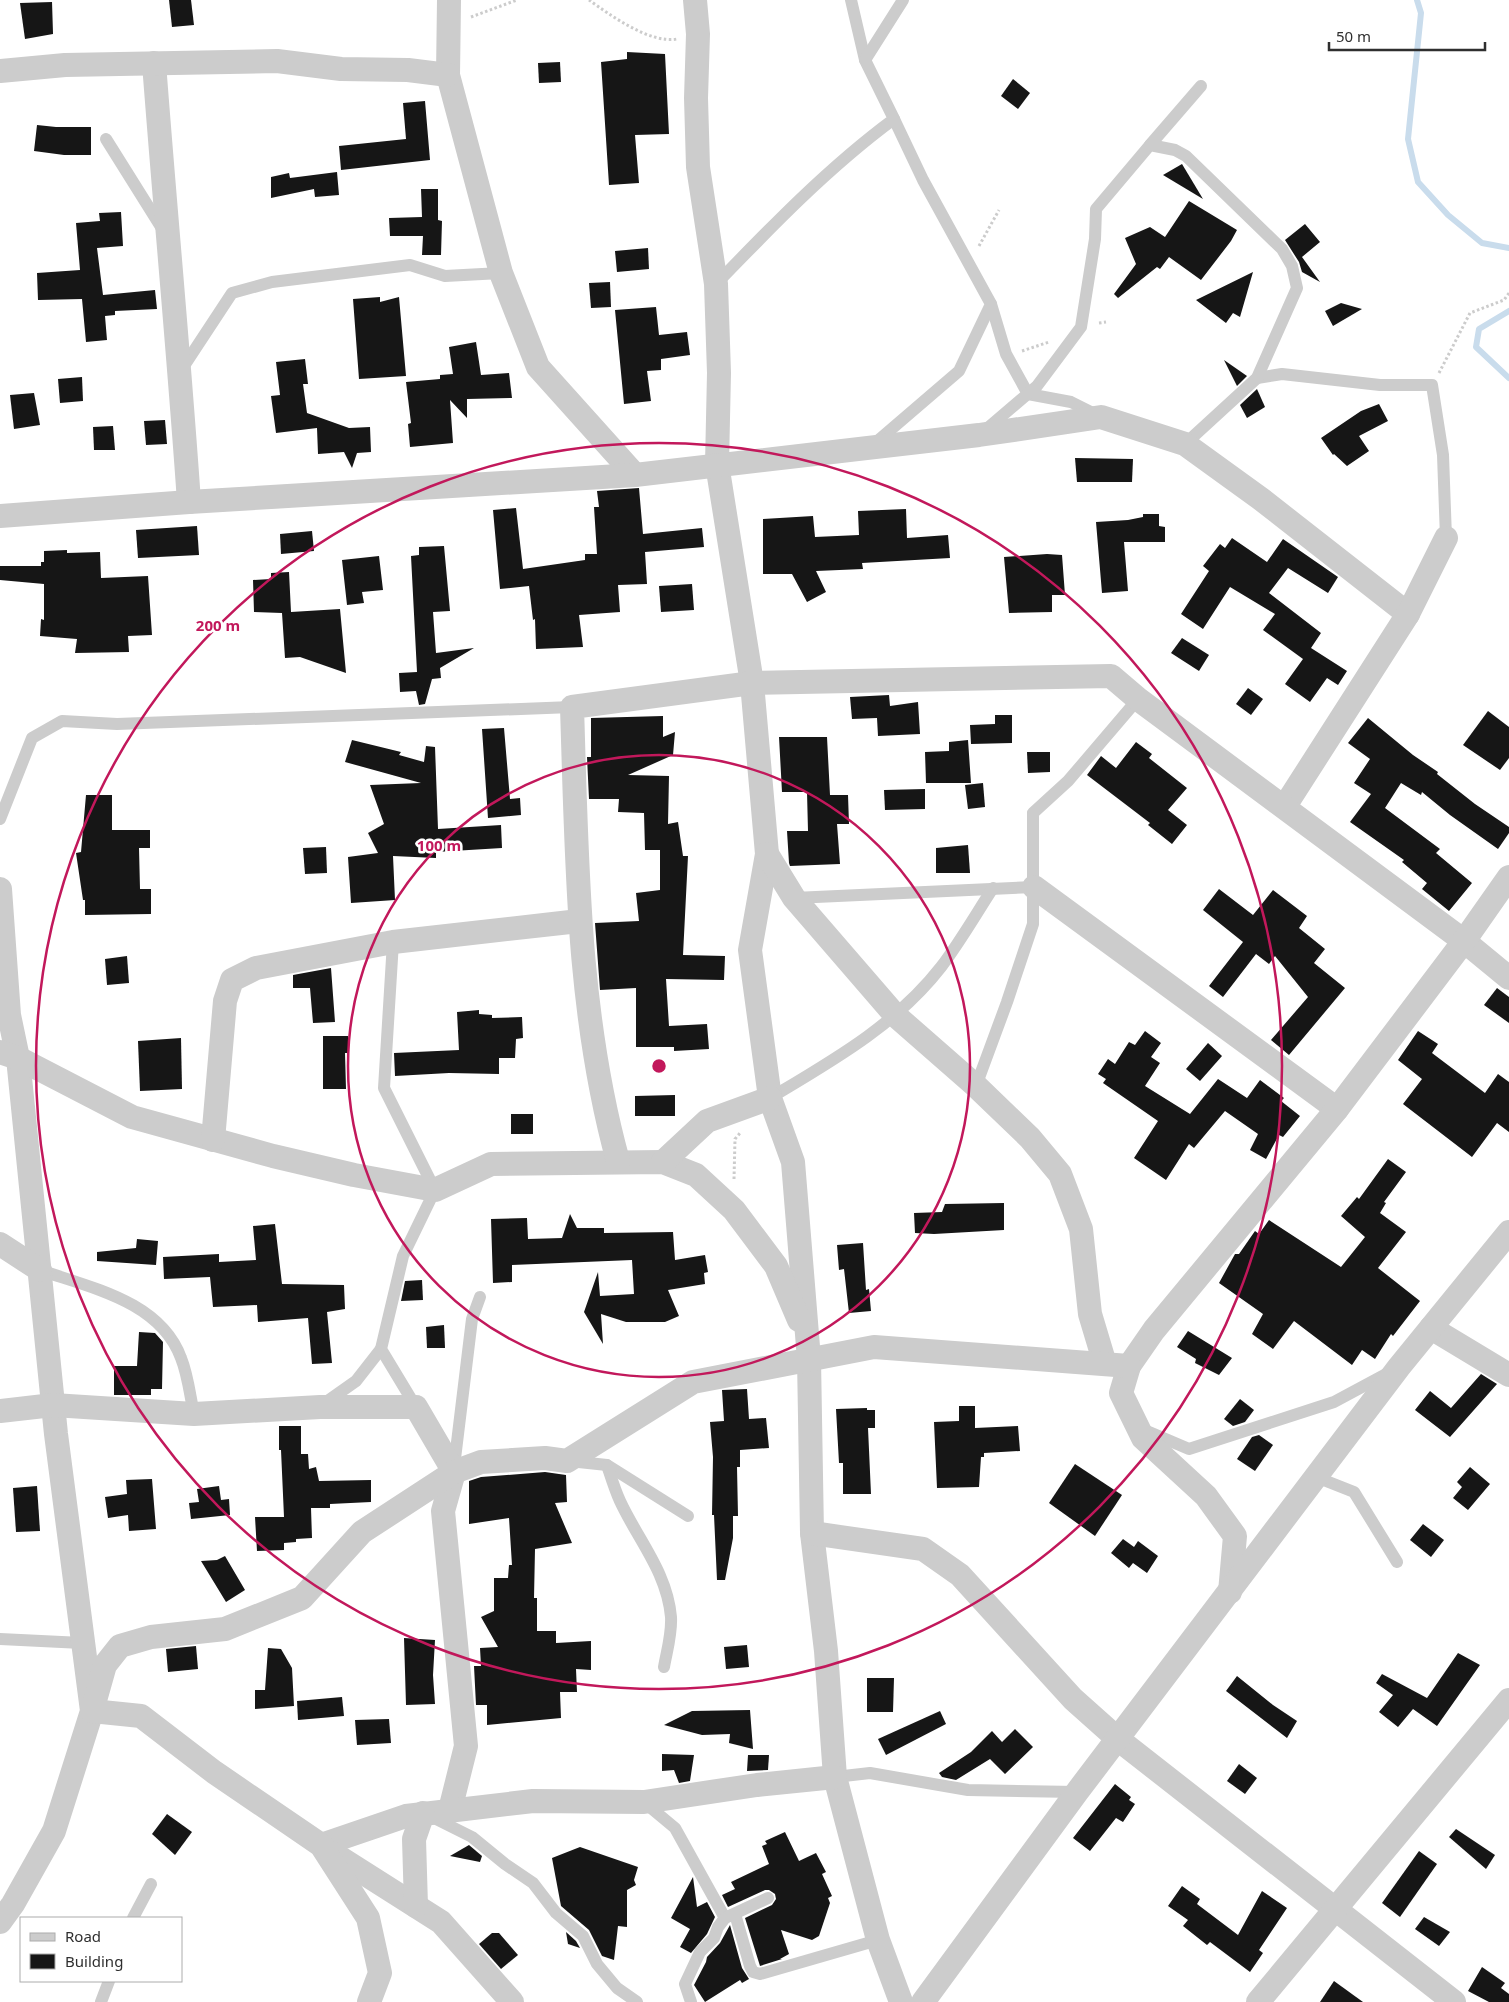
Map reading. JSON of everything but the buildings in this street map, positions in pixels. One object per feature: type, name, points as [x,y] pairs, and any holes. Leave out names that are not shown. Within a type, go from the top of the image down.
[{"type":"street","points":[[449,0],[448,75],[501,273],[538,366],[635,475]]},
{"type":"street","points":[[695,0],[698,34],[696,98],[698,167],[716,284],[719,373],[716,464],[752,683],[767,854],[750,950],[770,1098],[793,1162],[808,1349],[812,1533],[826,1651],[835,1776],[878,1940],[901,2002]]},
{"type":"street","points":[[0,71],[65,65],[277,61],[341,69],[408,70],[448,75]]},
{"type":"street","points":[[154,63],[189,502]]},
{"type":"street","points":[[0,516],[189,502],[635,475],[716,464],[979,435],[1101,418],[1185,444],[1261,499],[1408,614]]},
{"type":"street","points":[[1285,806],[1408,614],[1446,538]]},
{"type":"street","points":[[618,1161],[606,1114],[579,921],[572,707],[752,683],[1111,676],[1138,699],[1464,940],[1509,978]]},
{"type":"street","points":[[767,854],[794,898],[896,1016],[976,1086],[1030,1138],[1060,1174],[1081,1229],[1090,1314],[1105,1364]]},
{"type":"street","points":[[1230,1592],[1235,1536],[1206,1496],[1143,1438],[1121,1393],[1129,1366],[1154,1330],[1337,1109],[1509,877]]},
{"type":"street","points":[[1034,887],[1337,1109]]},
{"type":"street","points":[[0,889],[5,1010],[9,1055],[40,1270],[53,1405],[92,1711]]},
{"type":"street","points":[[213,1140],[225,1001],[232,980],[256,968],[394,942],[579,921]]},
{"type":"street","points":[[9,1055],[132,1117],[213,1140],[354,1175],[435,1190],[491,1164],[618,1161],[663,1162],[696,1175],[734,1210],[776,1266],[808,1349]]},
{"type":"street","points":[[663,1162],[707,1121],[770,1098]]},
{"type":"street","points":[[924,2002],[1077,1792],[1119,1740],[1399,1367],[1509,1232]]},
{"type":"street","points":[[0,1244],[40,1270]]},
{"type":"street","points":[[1430,1328],[1506,1368]]},
{"type":"street","points":[[0,1922],[13,1904],[54,1831],[105,1665],[120,1646],[151,1637],[225,1628],[302,1598],[362,1532],[454,1472],[481,1462],[545,1458],[567,1461],[693,1382],[808,1349],[874,1347],[1129,1366]]},
{"type":"street","points":[[0,1411],[53,1405],[194,1414],[320,1406],[416,1407],[454,1472],[443,1511],[466,1746],[450,1810]]},
{"type":"street","points":[[812,1533],[923,1548],[960,1575],[1073,1699],[1119,1740],[1454,2002]]},
{"type":"street","points":[[1258,2002],[1334,1908],[1509,1700]]},
{"type":"street","points":[[92,1711],[141,1716],[214,1772],[321,1845],[441,1922],[512,2002]]},
{"type":"street","points":[[321,1845],[406,1816],[423,1813],[533,1801],[644,1802],[757,1785],[835,1776]]},
{"type":"street","points":[[416,1906],[414,1840],[423,1813]]},
{"type":"street","points":[[321,1845],[368,1918],[380,1973],[369,2002]]},
{"type":"lane","points":[[851,0],[865,60],[922,180],[991,304],[1006,354],[1028,394]]},
{"type":"lane","points":[[865,60],[903,0]]},
{"type":"lane","points":[[979,435],[1037,386],[1081,327],[1096,239],[1096,209],[1201,86]]},
{"type":"lane","points":[[716,284],[779,219],[843,159],[894,119]]},
{"type":"lane","points":[[106,139],[167,237]]},
{"type":"lane","points":[[1150,146],[1175,150],[1186,156],[1254,224],[1270,235],[1282,249],[1292,266],[1297,288],[1257,378],[1185,444]]},
{"type":"lane","points":[[180,371],[232,294],[272,282],[410,265],[445,276],[501,273]]},
{"type":"lane","points":[[872,446],[959,371],[991,304]]},
{"type":"lane","points":[[1257,378],[1282,374],[1380,385],[1432,385],[1444,455],[1446,538]]},
{"type":"lane","points":[[1028,394],[1071,402],[1101,418]]},
{"type":"lane","points":[[976,1086],[1008,1002],[1032,924],[1034,887],[1033,813],[1068,781],[1138,699]]},
{"type":"lane","points":[[0,819],[32,738],[62,720],[117,724],[572,707]]},
{"type":"lane","points":[[794,898],[1034,887]]},
{"type":"lane","points":[[770,1098],[842,1055],[896,1016],[941,967],[993,888]]},
{"type":"lane","points":[[320,1406],[356,1381],[381,1349],[403,1256],[435,1190],[384,1088],[394,942]]},
{"type":"lane","points":[[40,1270],[124,1300],[148,1314],[171,1338],[181,1358],[194,1414]]},
{"type":"lane","points":[[454,1472],[472,1319],[480,1297]]},
{"type":"lane","points":[[381,1349],[416,1407]]},
{"type":"lane","points":[[1137,1426],[1189,1449],[1334,1402],[1399,1367]]},
{"type":"lane","points":[[567,1461],[607,1465],[688,1516]]},
{"type":"lane","points":[[607,1465],[620,1501],[652,1557],[665,1587],[671,1618],[670,1636],[664,1666]]},
{"type":"lane","points":[[1316,1477],[1354,1492],[1398,1562]]},
{"type":"lane","points":[[0,1639],[82,1643]]},
{"type":"lane","points":[[835,1776],[870,1773],[968,1790],[1077,1792]]},
{"type":"lane","points":[[644,1802],[675,1828],[730,1916],[753,1972],[760,1974],[878,1940]]},
{"type":"lane","points":[[423,1813],[472,1837],[505,1864],[533,1882],[556,1913],[583,1936],[597,1964],[617,1988],[637,2002]]},
{"type":"lane","points":[[134,1917],[151,1884]]},
{"type":"lane","points":[[690,2002],[685,1984],[700,1952],[714,1938],[718,1928],[730,1916],[768,1898]]},
{"type":"lane","points":[[101,2002],[109,1982]]},
{"type":"path","points":[[449,25],[517,0]]},
{"type":"path","points":[[588,0],[620,22],[668,41],[698,34]]},
{"type":"path","points":[[972,268],[981,239],[999,210]]},
{"type":"path","points":[[1432,385],[1470,313],[1504,300],[1509,293]]},
{"type":"path","points":[[1081,327],[1106,322]]},
{"type":"path","points":[[1006,354],[1035,348],[1050,341]]},
{"type":"path","points":[[734,1210],[735,1139],[741,1132]]},
{"type":"waterway","points":[[1417,0],[1421,13],[1408,139],[1418,182],[1448,215],[1482,243],[1509,248]]},
{"type":"waterway","points":[[1509,311],[1479,329],[1476,347],[1509,378]]}]
